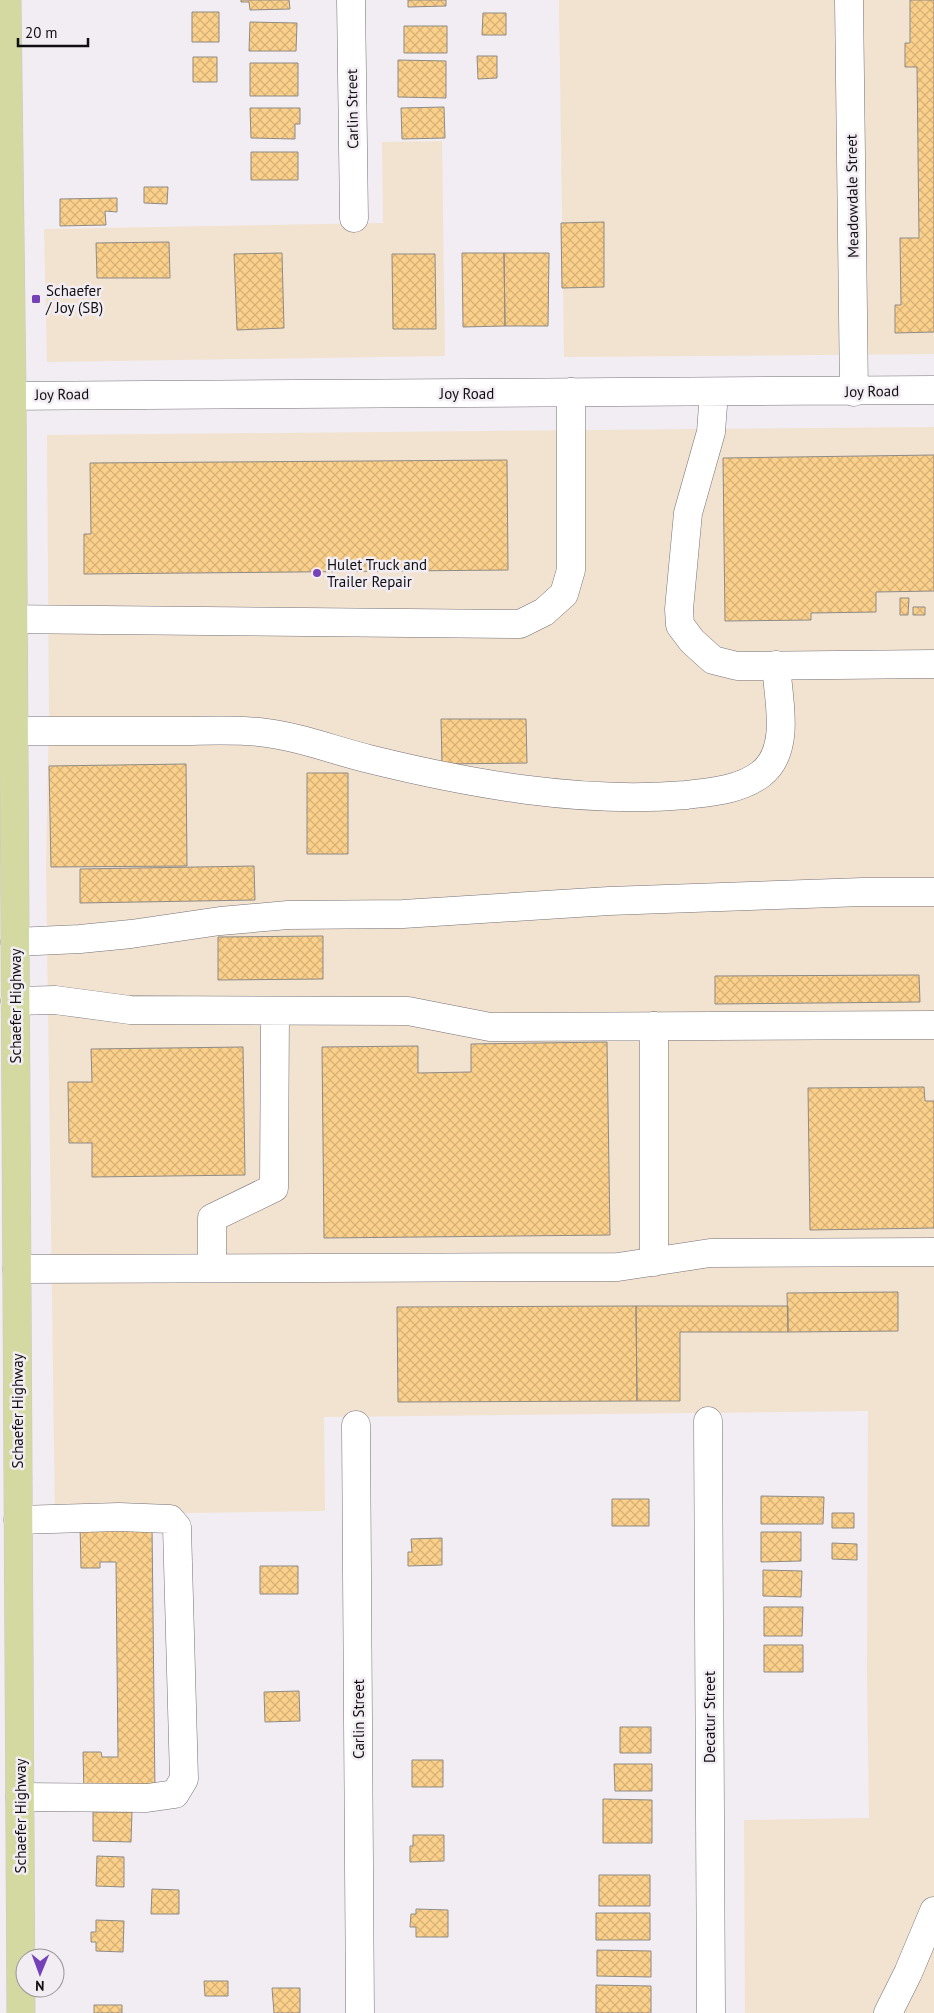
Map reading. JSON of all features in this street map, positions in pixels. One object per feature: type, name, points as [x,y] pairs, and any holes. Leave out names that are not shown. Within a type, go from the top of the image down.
[{"type":"main road","name":"Schaefer Highway","points":[[7,0],[5,196],[6,618],[14,730],[7,781],[7,880],[14,942],[15,1001],[21,2013]]},
{"type":"street","name":"Carlin Street","points":[[350,0],[354,218]]},
{"type":"street","name":"Meadowdale Street","points":[[849,0],[854,392]]},
{"type":"street","name":"Joy Road","points":[[6,396],[934,390]]},
{"type":"street","points":[[6,618],[520,624],[544,612],[564,594],[571,570],[571,392]]},
{"type":"street","points":[[714,392],[711,432],[688,513],[679,609],[680,625],[692,641],[713,660],[737,666],[934,664]]},
{"type":"street","points":[[14,730],[259,732],[299,739],[369,759],[467,781],[612,797],[670,796],[712,792],[741,784],[761,773],[773,760],[781,728],[776,666]]},
{"type":"street","points":[[14,942],[80,939],[131,934],[220,921],[288,915],[403,914],[609,901],[863,892],[934,892]]},
{"type":"street","points":[[15,1001],[56,1000],[130,1010],[408,1011],[490,1026],[934,1025]]},
{"type":"street","points":[[212,1268],[212,1218],[274,1188],[275,1011]]},
{"type":"street","points":[[654,1026],[654,1262]]},
{"type":"street","points":[[16,1269],[618,1267],[710,1253],[934,1252]]},
{"type":"street","name":"Decatur Street","points":[[708,1421],[711,2013]]},
{"type":"street","name":"Carlin Street","points":[[356,1425],[360,2013]]},
{"type":"street","points":[[18,1520],[119,1517],[170,1519],[177,1527],[184,1779],[175,1794],[146,1798],[20,1797]]},
{"type":"street","points":[[888,2013],[908,1973],[934,1911]]},
{"type":"shaded area","points":[[559,0],[934,0],[934,354],[564,357]]},
{"type":"shaded area","points":[[442,141],[445,356],[47,362],[44,229],[383,223],[382,142]]},
{"type":"shaded area","points":[[934,427],[934,2013],[745,2013],[744,1820],[869,1818],[867,1676],[868,1411],[324,1417],[325,1511],[55,1515],[46,865],[49,714],[47,435]]},
{"type":"building","points":[[241,0],[289,0],[290,9],[250,10],[249,2],[241,2]]},
{"type":"building","points":[[408,0],[446,0],[446,6],[408,7]]},
{"type":"building","points":[[910,0],[934,0],[934,332],[895,333],[895,305],[901,305],[900,238],[919,238],[917,67],[905,67],[905,43],[910,43]]},
{"type":"building","points":[[192,12],[219,12],[219,42],[192,42]]},
{"type":"building","points":[[483,13],[506,13],[506,35],[482,35]]},
{"type":"building","points":[[250,22],[297,23],[296,51],[249,51]]},
{"type":"building","points":[[404,26],[447,26],[447,53],[404,53]]},
{"type":"building","points":[[477,56],[497,56],[497,78],[478,79]]},
{"type":"building","points":[[193,57],[217,57],[217,82],[193,82]]},
{"type":"building","points":[[398,60],[446,61],[446,98],[398,97]]},
{"type":"building","points":[[250,63],[298,63],[298,96],[250,96]]},
{"type":"building","points":[[444,107],[445,138],[402,139],[401,108]]},
{"type":"building","points":[[250,108],[300,108],[300,124],[295,124],[295,139],[251,138]]},
{"type":"building","points":[[251,152],[298,152],[298,180],[251,180]]},
{"type":"building","points":[[144,187],[168,187],[167,204],[144,203]]},
{"type":"building","points":[[117,198],[117,212],[105,211],[106,225],[60,226],[60,199]]},
{"type":"building","points":[[604,222],[604,287],[562,288],[561,223]]},
{"type":"building","points":[[169,242],[170,278],[97,278],[96,243]]},
{"type":"building","points":[[282,253],[284,328],[237,330],[234,254]]},
{"type":"building","points":[[462,253],[504,253],[505,326],[463,327]]},
{"type":"building","points":[[504,253],[549,253],[548,326],[505,326]]},
{"type":"building","points":[[392,254],[435,254],[436,329],[393,329]]},
{"type":"building","points":[[934,455],[934,591],[876,592],[876,612],[811,613],[811,620],[725,621],[723,458]]},
{"type":"building","points":[[507,460],[508,570],[84,574],[84,534],[91,534],[90,463]]},
{"type":"building","points":[[900,598],[909,598],[908,615],[900,615]]},
{"type":"building","points":[[913,607],[925,607],[925,615],[913,615]]},
{"type":"building","points":[[441,719],[526,719],[527,763],[442,764]]},
{"type":"building","points":[[186,764],[187,866],[51,867],[49,766]]},
{"type":"building","points":[[307,773],[348,773],[348,854],[307,854]]},
{"type":"building","points":[[254,866],[255,900],[80,903],[80,869]]},
{"type":"building","points":[[323,936],[323,979],[218,980],[218,937]]},
{"type":"building","points":[[919,975],[920,1002],[715,1004],[715,976]]},
{"type":"building","points":[[607,1042],[610,1235],[324,1238],[322,1047],[418,1046],[418,1073],[471,1072],[471,1044]]},
{"type":"building","points":[[243,1047],[245,1175],[92,1177],[92,1143],[69,1143],[68,1082],[92,1082],[91,1049]]},
{"type":"building","points":[[924,1087],[925,1101],[934,1101],[934,1228],[810,1230],[808,1088]]},
{"type":"building","points":[[898,1292],[898,1331],[788,1332],[787,1293]]},
{"type":"building","points":[[636,1306],[788,1306],[788,1332],[680,1332],[680,1401],[637,1401]]},
{"type":"building","points":[[636,1306],[637,1401],[398,1402],[397,1307]]},
{"type":"building","points":[[761,1496],[824,1497],[823,1524],[761,1524]]},
{"type":"building","points":[[612,1499],[649,1499],[649,1526],[612,1526]]},
{"type":"building","points":[[832,1513],[854,1513],[854,1528],[832,1528]]},
{"type":"building","points":[[152,1524],[155,1793],[84,1794],[83,1752],[101,1752],[102,1757],[118,1757],[116,1562],[100,1562],[100,1568],[81,1568],[80,1525]]},
{"type":"building","points":[[761,1532],[801,1532],[801,1561],[761,1562]]},
{"type":"building","points":[[442,1538],[442,1565],[408,1566],[408,1552],[412,1552],[411,1539]]},
{"type":"building","points":[[832,1543],[857,1544],[857,1560],[832,1559]]},
{"type":"building","points":[[260,1566],[298,1566],[298,1594],[260,1594]]},
{"type":"building","points":[[763,1570],[802,1571],[801,1597],[763,1596]]},
{"type":"building","points":[[764,1607],[803,1607],[802,1636],[764,1636]]},
{"type":"building","points":[[764,1645],[803,1645],[803,1672],[764,1672]]},
{"type":"building","points":[[299,1691],[300,1721],[265,1722],[264,1692]]},
{"type":"building","points":[[620,1727],[651,1727],[651,1753],[620,1753]]},
{"type":"building","points":[[412,1760],[443,1760],[443,1787],[412,1787]]},
{"type":"building","points":[[614,1764],[652,1764],[652,1791],[615,1791]]},
{"type":"building","points":[[603,1799],[652,1800],[652,1843],[603,1843]]},
{"type":"building","points":[[93,1812],[132,1812],[131,1842],[93,1841]]},
{"type":"building","points":[[413,1835],[444,1835],[444,1861],[410,1862],[410,1846],[413,1846]]},
{"type":"building","points":[[97,1856],[124,1857],[124,1887],[96,1886]]},
{"type":"building","points":[[599,1875],[650,1875],[650,1906],[599,1906]]},
{"type":"building","points":[[152,1889],[179,1890],[179,1914],[151,1914]]},
{"type":"building","points":[[416,1909],[448,1910],[448,1937],[416,1937],[416,1927],[410,1927],[411,1914],[416,1914]]},
{"type":"building","points":[[596,1913],[650,1913],[650,1940],[596,1940]]},
{"type":"building","points":[[96,1920],[124,1921],[123,1952],[96,1951],[96,1942],[91,1942],[91,1932],[96,1932]]},
{"type":"building","points":[[597,1950],[651,1951],[651,1977],[597,1976]]},
{"type":"building","points":[[204,1981],[228,1981],[228,1996],[205,1996]]},
{"type":"building","points":[[596,1985],[651,1986],[651,2013],[596,2013]]},
{"type":"building","points":[[272,1988],[300,1988],[300,2013],[274,2013]]},
{"type":"building","points":[[94,2005],[122,2005],[122,2013],[94,2013]]},
{"type":"place","name":"Schaefer / Joy (SB)","points":[[36,299]]},
{"type":"place","name":"Hulet Truck and Trailer Repair","points":[[317,573]]}]
